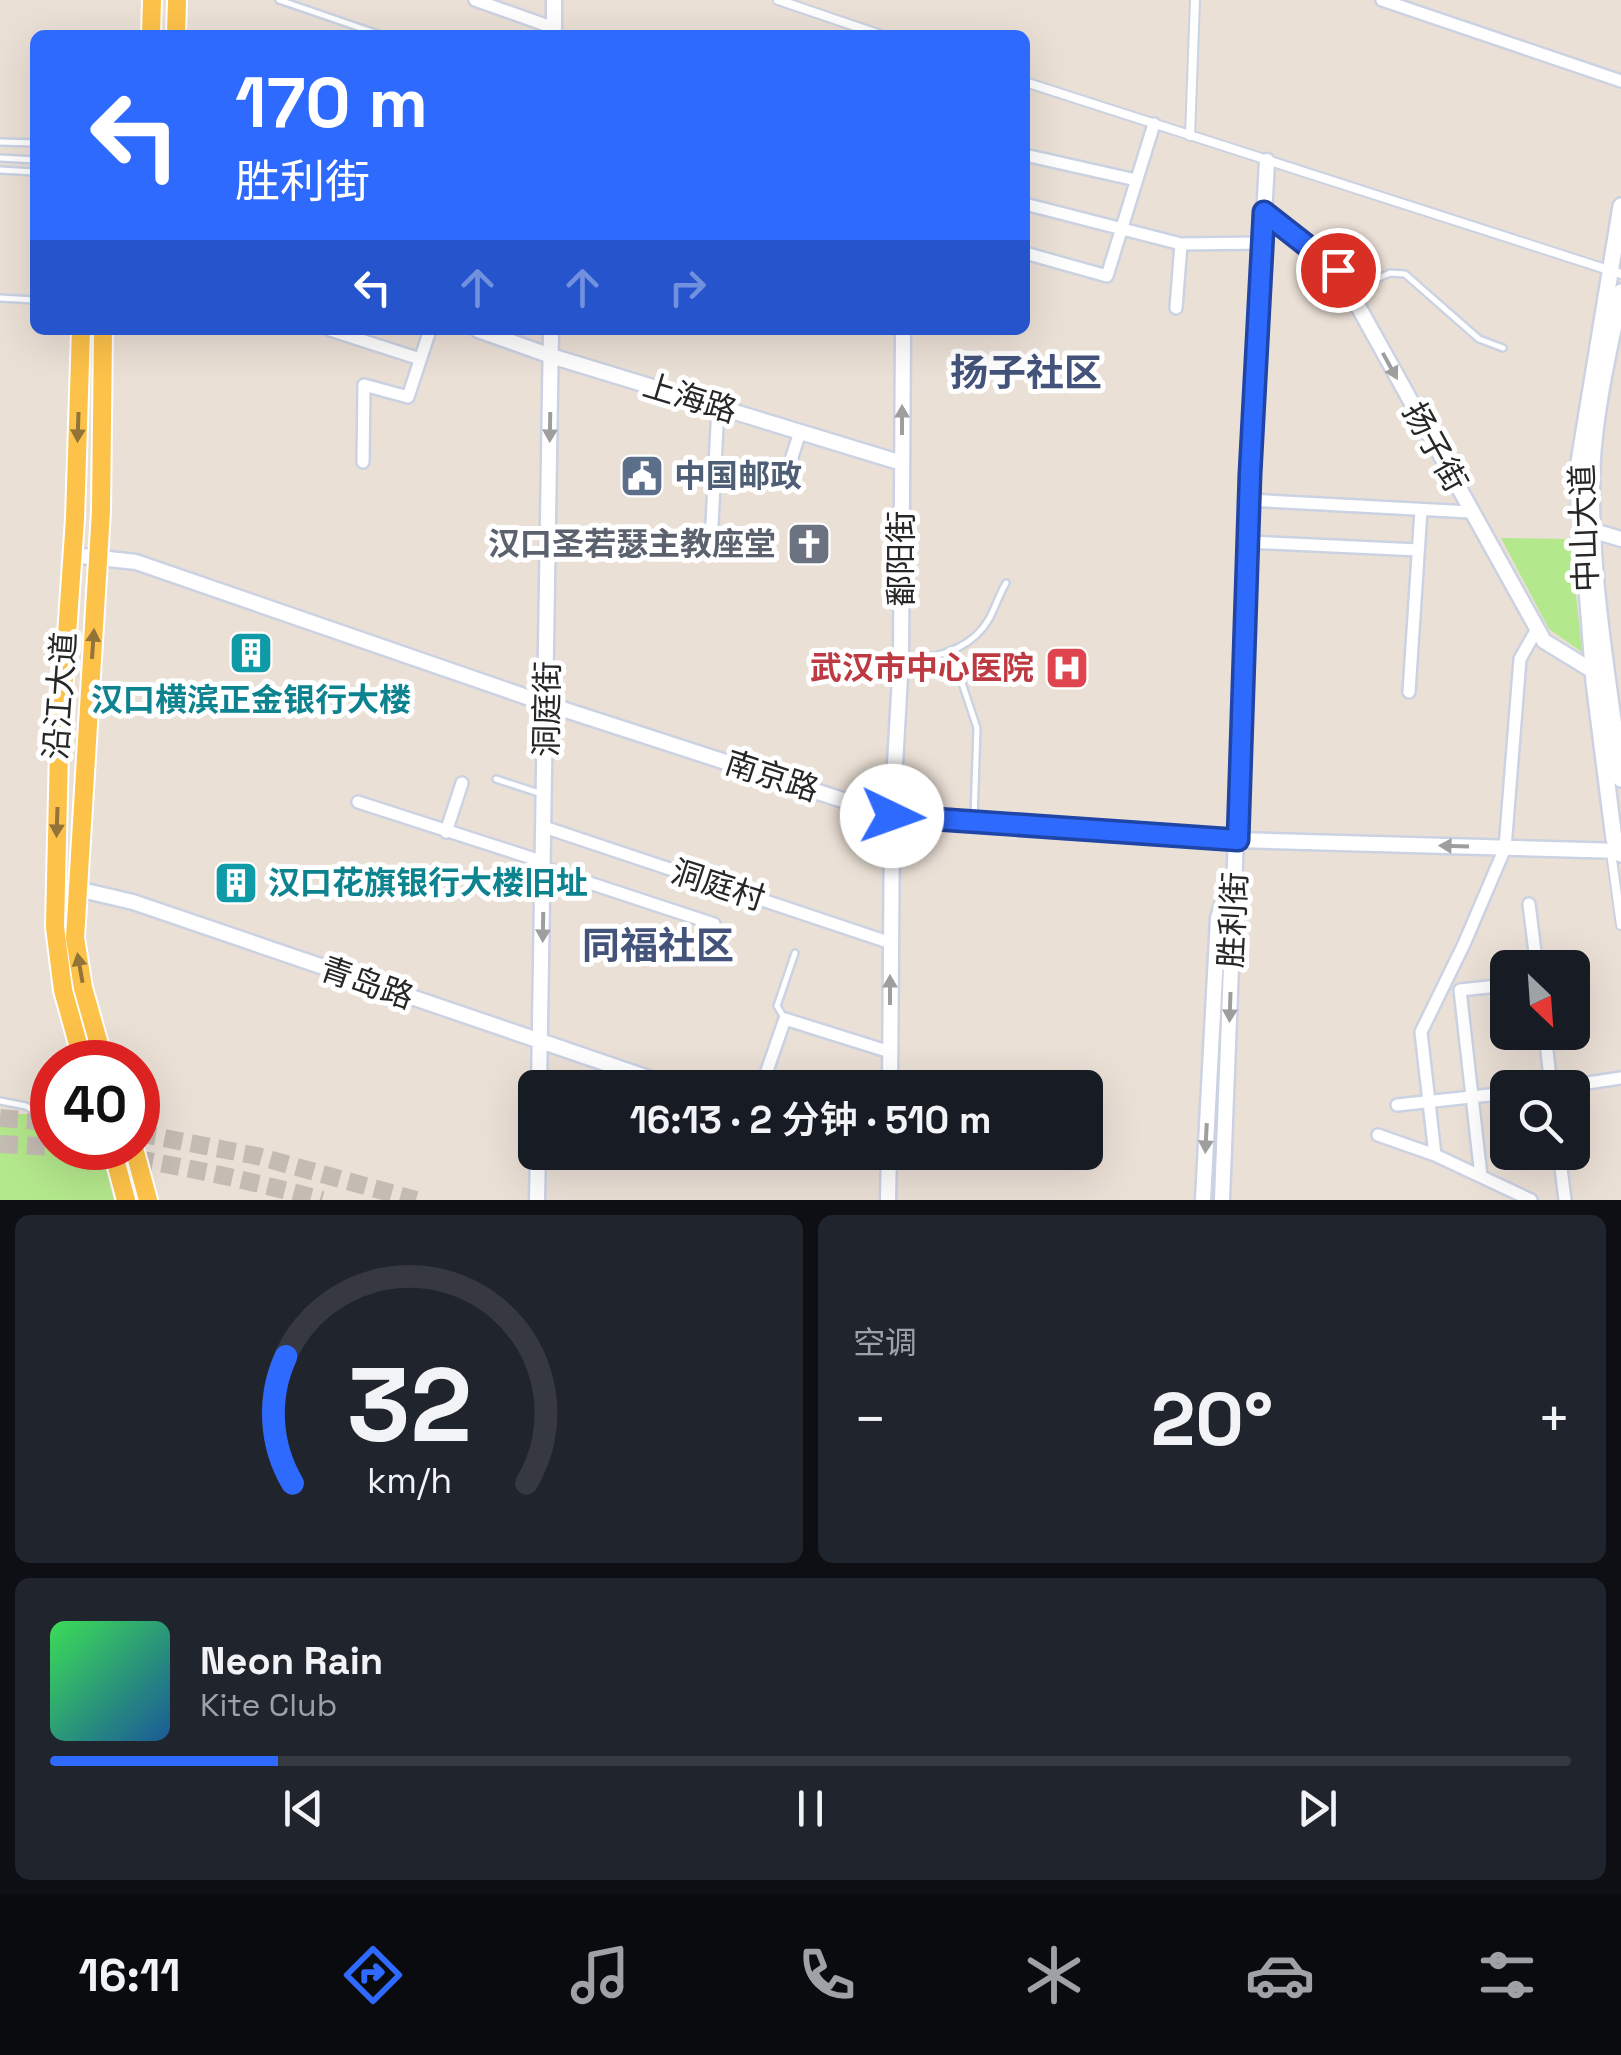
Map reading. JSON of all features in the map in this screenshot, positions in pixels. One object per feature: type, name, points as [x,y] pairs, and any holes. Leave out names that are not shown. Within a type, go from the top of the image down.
[{"type":"main road","points":[[151,30],[152,0]]},
{"type":"main road","points":[[176,30],[177,0]]},
{"type":"main road","name":"中山大道","points":[[1621,206],[1616,273],[1578,468],[1600,668],[1621,779]]},
{"type":"main road","name":"中山大道","points":[[1618,852],[1608,801],[1592,465],[1621,292]]},
{"type":"main road","name":"沿江大道","points":[[77,1040],[58,957],[56,884],[59,750],[81,335]]},
{"type":"main road","name":"沿江大道","points":[[98,1040],[78,958],[78,888],[104,426],[103,335]]},
{"type":"main road","points":[[118,1170],[126,1200]]},
{"type":"main road","points":[[140,1170],[148,1200]]},
{"type":"street","points":[[475,0],[547,30]]},
{"type":"street","points":[[554,0],[554,30]]},
{"type":"street","points":[[778,0],[866,30]]},
{"type":"street","points":[[1190,136],[1196,0]]},
{"type":"street","points":[[1382,0],[1621,82]]},
{"type":"street","points":[[1030,84],[1616,273]]},
{"type":"street","points":[[1030,254],[1107,276],[1154,124]]},
{"type":"street","points":[[1030,156],[1136,180]]},
{"type":"street","name":"胜利街","points":[[1222,1200],[1249,500],[1267,161]]},
{"type":"street","points":[[1030,205],[1181,244],[1263,244]]},
{"type":"street","name":"扬子街","points":[[1264,212],[1338,270],[1544,641],[1600,668]]},
{"type":"street","points":[[1176,308],[1181,244]]},
{"type":"street","points":[[345,335],[420,360]]},
{"type":"street","points":[[363,462],[364,385],[408,397],[428,335]]},
{"type":"street","name":"上海路","points":[[492,335],[902,463]]},
{"type":"street","name":"洞庭街","points":[[539,1070],[551,335]]},
{"type":"street","name":"鄱阳街","points":[[890,1070],[892,816],[901,660],[903,335]]},
{"type":"street","points":[[712,543],[718,406]]},
{"type":"street","points":[[792,460],[800,432]]},
{"type":"street","points":[[1249,500],[1470,512]]},
{"type":"street","points":[[1409,692],[1421,510]]},
{"type":"street","points":[[1594,531],[1621,539]]},
{"type":"street","points":[[1248,542],[1418,550]]},
{"type":"street","name":"南京路","points":[[72,555],[136,562],[547,704],[892,816],[1238,840],[1618,852]]},
{"type":"street","points":[[1435,1155],[1421,1032],[1505,848],[1520,659],[1538,630]]},
{"type":"street","points":[[446,832],[462,783]]},
{"type":"street","points":[[358,802],[714,924]]},
{"type":"street","name":"洞庭村","points":[[544,828],[891,943]]},
{"type":"street","name":"中山大道","points":[[1618,852],[1621,925]]},
{"type":"street","points":[[1203,1200],[1218,918],[1220,902],[1235,869]]},
{"type":"street","name":"青岛路","points":[[56,884],[163,912],[623,1070]]},
{"type":"street","points":[[1529,904],[1535,950]]},
{"type":"street","points":[[1481,1176],[1460,990],[1490,987]]},
{"type":"street","points":[[767,1070],[785,1019],[890,1052]]},
{"type":"street","points":[[1590,1083],[1621,1078]]},
{"type":"street","points":[[1397,1105],[1490,1094]]},
{"type":"street","points":[[1378,1135],[1435,1155],[1531,1200]]},
{"type":"street","points":[[537,1200],[538,1170]]},
{"type":"street","points":[[885,1170],[888,1200]]},
{"type":"street","points":[[1561,1170],[1564,1200]]},
{"type":"lane","points":[[279,0],[366,30]]},
{"type":"lane","points":[[0,142],[30,143]]},
{"type":"lane","points":[[0,158],[30,160]]},
{"type":"lane","points":[[0,170],[30,172]]},
{"type":"lane","points":[[1350,291],[1390,273],[1405,274],[1479,339],[1503,348]]},
{"type":"lane","points":[[0,298],[30,300]]},
{"type":"lane","points":[[901,660],[933,658],[974,637],[987,623],[1006,583]]},
{"type":"lane","points":[[951,650],[977,728],[974,822]]},
{"type":"lane","points":[[496,779],[545,795]]},
{"type":"lane","points":[[785,1019],[777,1006],[795,953]]},
{"type":"lane","points":[[0,1100],[30,1108]]},
{"type":"green space","points":[[1501,538],[1570,539],[1582,652],[1549,629]]},
{"type":"green space","points":[[0,1114],[30,1114],[30,1170],[106,1170],[114,1200],[0,1200]]},
{"type":"tunnel","points":[[0,1118],[30,1120]]},
{"type":"tunnel","points":[[160,1137],[257,1156],[416,1200]]},
{"type":"tunnel","points":[[0,1144],[30,1146]]},
{"type":"tunnel","points":[[160,1164],[322,1200]]},
{"type":"place","name":"中国邮政","points":[[642,476]]},
{"type":"place","name":"汉口圣若瑟主教座堂","points":[[809,544]]},
{"type":"place","name":"汉口横滨正金银行大楼","points":[[251,653]]},
{"type":"place","name":"武汉市中心医院","points":[[1067,668]]},
{"type":"place","name":"汉口花旗银行大楼旧址","points":[[236,883]]},
{"type":"district","name":"扬子社区","points":[[1026,373]]},
{"type":"district","name":"同福社区","points":[[658,946]]},
{"type":"route","points":[[892,816],[1238,840],[1250,474],[1264,212],[1338,270]]}]
